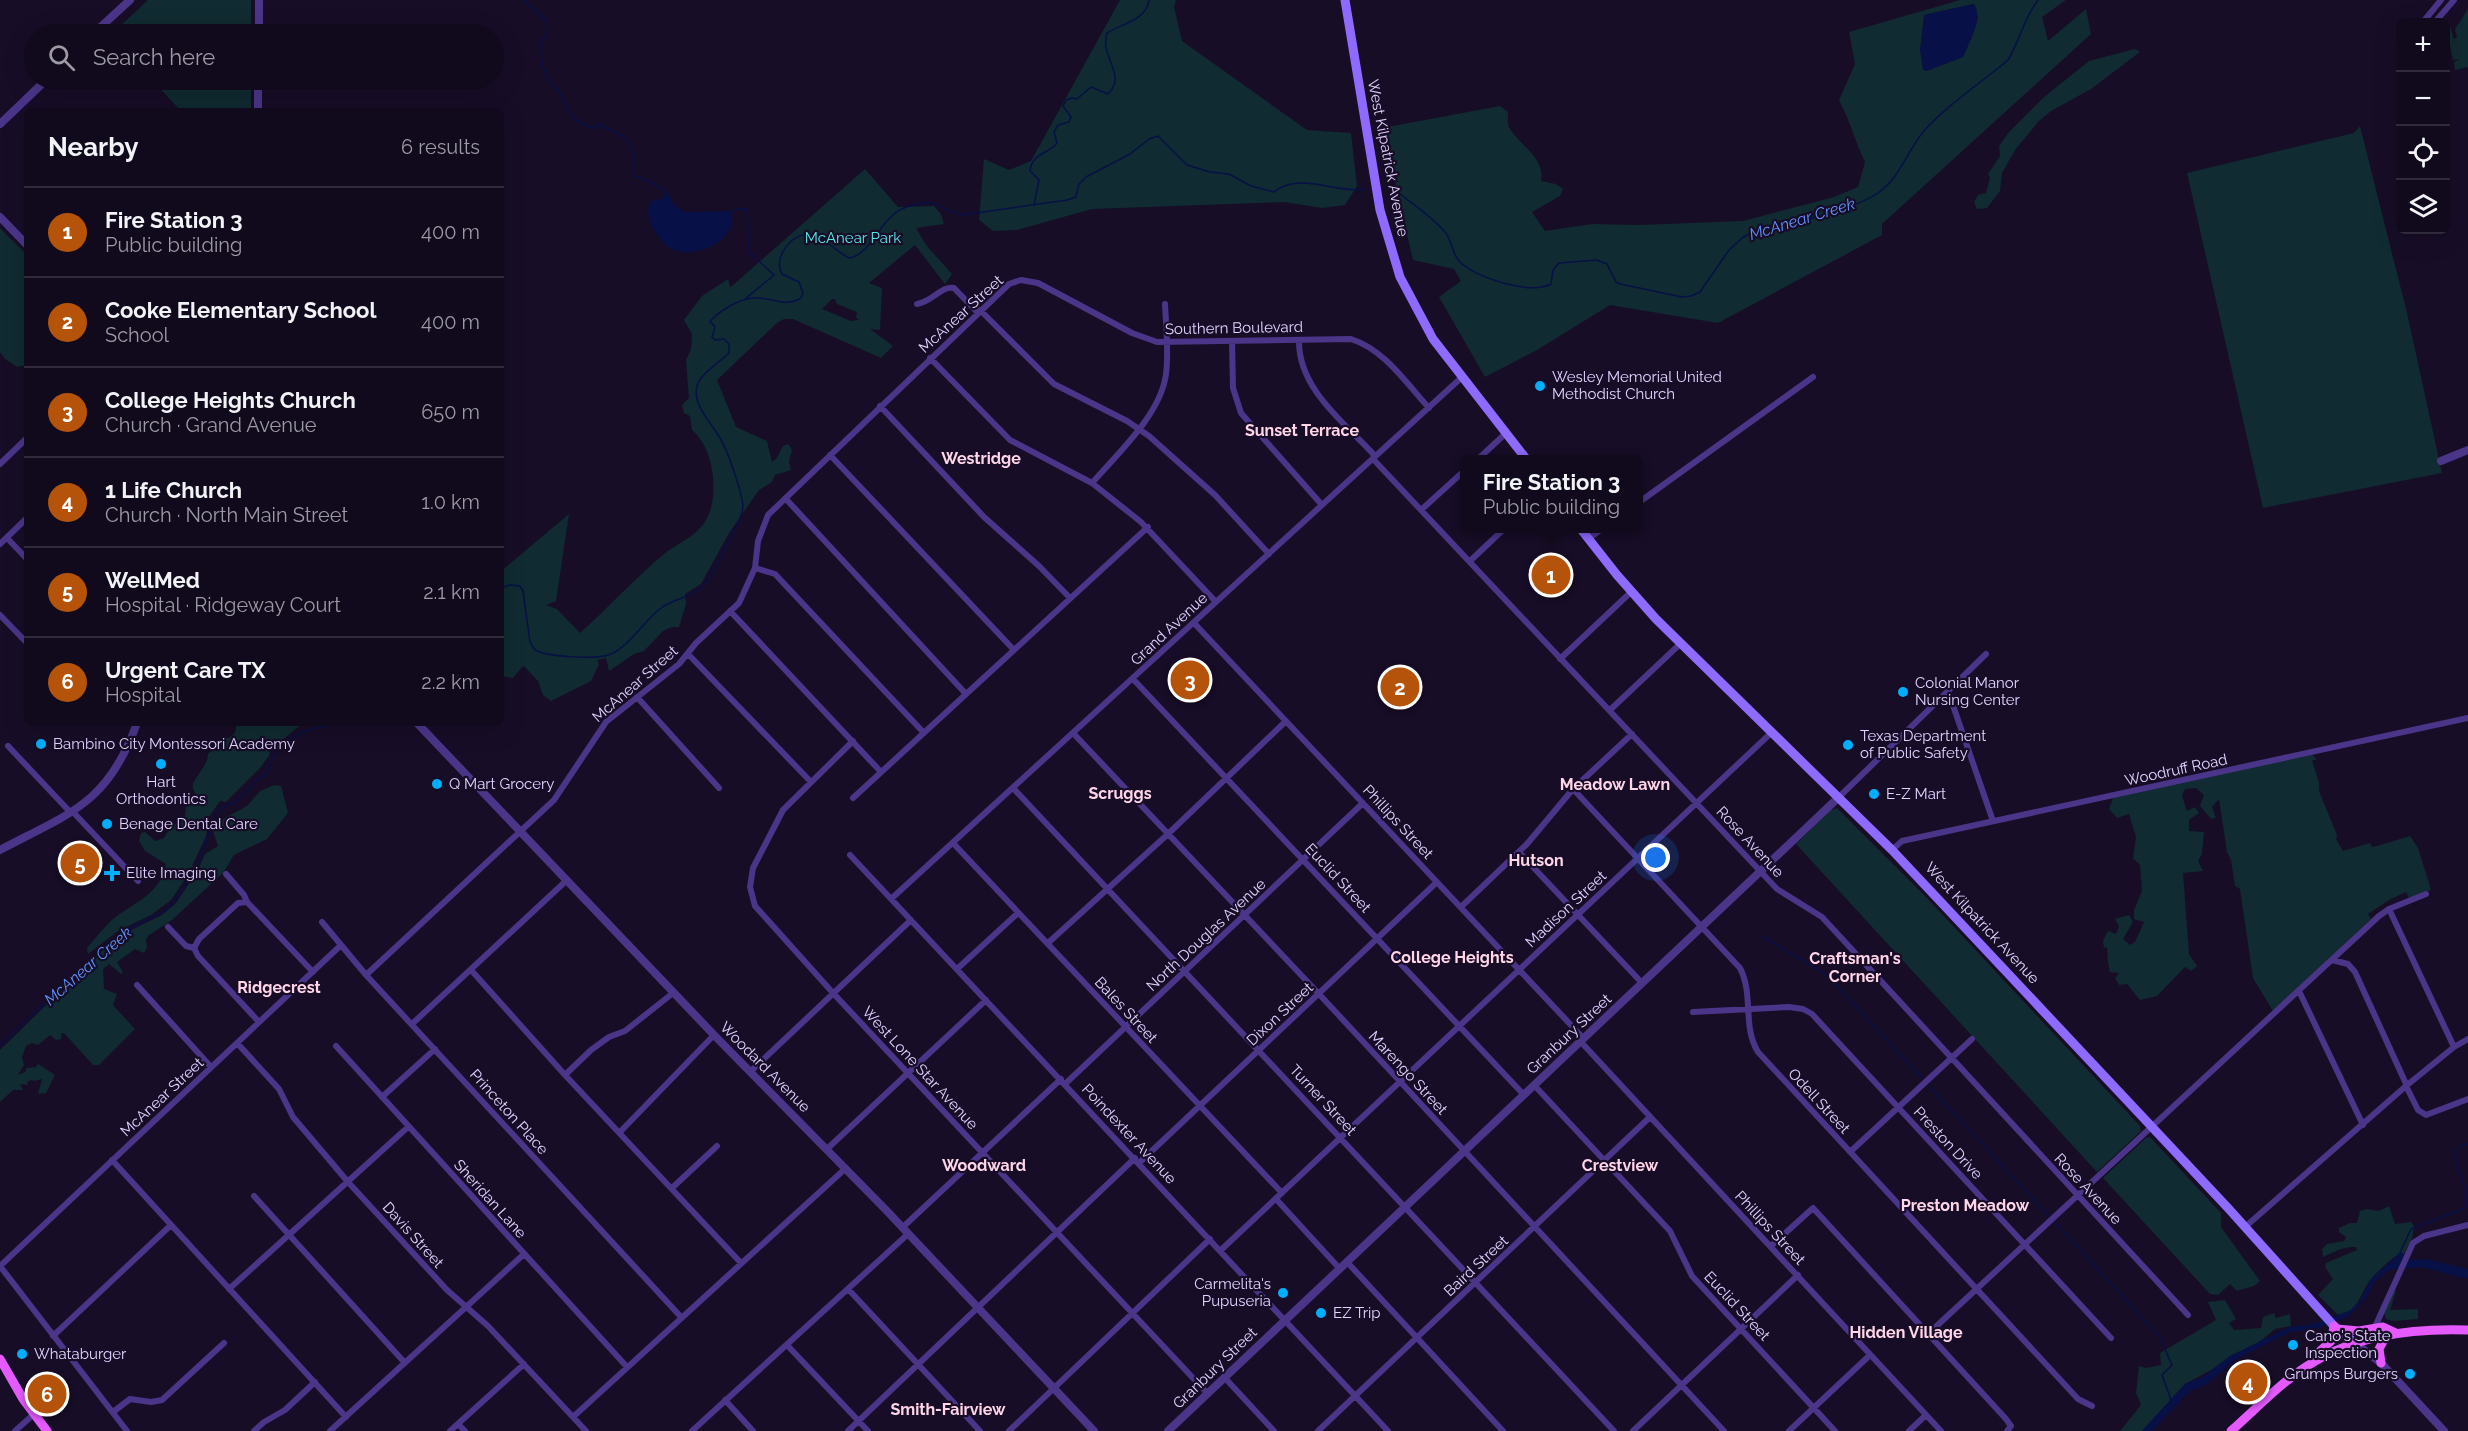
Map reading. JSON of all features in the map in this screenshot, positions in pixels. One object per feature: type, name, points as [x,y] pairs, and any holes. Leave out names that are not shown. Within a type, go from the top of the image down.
[{"type":"main road","name":"West Kilpatrick Avenue","points":[[1345,0],[1380,210],[1400,277],[1433,339],[1524,455]]},
{"type":"main road","name":"West Kilpatrick Avenue","points":[[1584,533],[1631,592],[1680,644],[1892,850],[2245,1227],[2335,1328],[2355,1343]]},
{"type":"main road","points":[[2313,1362],[2316,1354],[2332,1340],[2335,1328],[2359,1331],[2383,1327],[2392,1334]]},
{"type":"main road","points":[[2231,1431],[2294,1375],[2313,1362],[2355,1343],[2392,1334],[2466,1328]]},
{"type":"main road","points":[[2381,1363],[2379,1349],[2392,1334]]},
{"type":"main road","points":[[0,1359],[47,1431]]},
{"type":"street","points":[[104,24],[130,0]]},
{"type":"street","points":[[259,0],[259,24]]},
{"type":"street","points":[[2426,18],[2441,0]]},
{"type":"street","points":[[2438,18],[2454,0]]},
{"type":"street","points":[[0,124],[36,90]]},
{"type":"street","points":[[258,90],[258,108]]},
{"type":"street","points":[[0,217],[24,242]]},
{"type":"street","name":"McAnear Street","points":[[366,975],[561,791],[606,722],[673,669],[739,603],[755,568],[758,541],[768,515],[979,311],[1009,284],[1027,280]]},
{"type":"street","name":"Southern Boulevard","points":[[1027,280],[1043,285],[1143,338],[1166,342],[1342,338],[1368,346],[1385,359],[1429,408]]},
{"type":"street","points":[[917,304],[929,302],[943,289],[954,288],[1054,384],[1138,428],[1215,495],[1269,554]]},
{"type":"street","points":[[1092,483],[1153,409],[1162,390],[1166,375],[1165,304]]},
{"type":"street","name":"Rose Avenue","points":[[1299,339],[1302,363],[1308,382],[1421,510],[1760,872],[1780,892],[1822,917],[2188,1315]]},
{"type":"street","points":[[1232,341],[1233,388],[1241,413],[1322,505]]},
{"type":"street","points":[[930,358],[1010,440],[1092,483],[1148,528],[1216,602]]},
{"type":"street","name":"Grand Avenue","points":[[891,899],[1462,377]]},
{"type":"street","points":[[1643,499],[1813,377]]},
{"type":"street","points":[[880,406],[984,517],[1040,566],[1070,598]]},
{"type":"street","points":[[1481,455],[1506,433]]},
{"type":"street","points":[[0,464],[24,441]]},
{"type":"street","points":[[2441,461],[2468,450]]},
{"type":"street","points":[[830,455],[1014,650]]},
{"type":"street","points":[[1421,510],[1460,475]]},
{"type":"street","points":[[786,499],[966,694]]},
{"type":"street","points":[[0,544],[24,521]]},
{"type":"street","points":[[853,798],[1148,528]]},
{"type":"street","points":[[1470,561],[1500,533]]},
{"type":"street","points":[[1588,539],[1596,533]]},
{"type":"street","points":[[7,538],[24,556]]},
{"type":"street","points":[[755,568],[775,574],[924,733]]},
{"type":"street","points":[[1560,659],[1631,592]]},
{"type":"street","points":[[730,611],[881,772]]},
{"type":"street","points":[[0,615],[24,640]]},
{"type":"street","name":"Phillips Street","points":[[1194,622],[1461,907],[1650,1117],[1941,1431]]},
{"type":"street","points":[[1610,710],[1680,644]]},
{"type":"street","points":[[688,654],[811,782]]},
{"type":"street","name":"Granbury Street","points":[[1168,1431],[1839,797],[1986,654]]},
{"type":"street","name":"Euclid Street","points":[[1133,679],[1524,1095]]},
{"type":"street","points":[[1948,691],[1992,821]]},
{"type":"street","points":[[637,697],[719,788]]},
{"type":"street","name":"Woodruff Road","points":[[1892,850],[1902,841],[2468,718]]},
{"type":"street","points":[[1048,943],[1168,834],[1286,721]]},
{"type":"street","points":[[0,850],[72,813],[96,793],[112,775],[126,752],[136,726]]},
{"type":"street","name":"Woodard Avenue","points":[[420,726],[673,993],[846,1168],[1094,1431]]},
{"type":"street","name":"Marengo Street","points":[[1073,733],[1319,994],[1724,1431]]},
{"type":"street","name":"Madison Street","points":[[1221,1250],[1771,733]]},
{"type":"street","points":[[1461,907],[1519,852],[1573,789],[1632,734]]},
{"type":"street","name":"West Lone Star Avenue","points":[[853,741],[783,810],[753,868],[750,887],[754,906],[1207,1393]]},
{"type":"street","points":[[8,746],[138,881]]},
{"type":"street","name":"Turner Street","points":[[1013,788],[1614,1431]]},
{"type":"street","name":"Odell Street","points":[[1573,789],[1740,968],[1746,984],[1750,1035],[1758,1052],[2078,1399],[2092,1406]]},
{"type":"street","name":"North Douglas Avenue","points":[[692,1431],[849,1290],[983,1152],[1125,1027],[1363,803]]},
{"type":"street","name":"Bales Street","points":[[953,843],[1282,1193]]},
{"type":"street","points":[[1519,852],[1642,983]]},
{"type":"street","name":"Poindexter Avenue","points":[[850,855],[1388,1431]]},
{"type":"street","points":[[226,874],[244,895],[247,902],[313,972]]},
{"type":"street","points":[[412,1024],[567,880]]},
{"type":"street","name":"Dixon Street","points":[[848,1431],[1058,1232],[1201,1106],[1437,882]]},
{"type":"street","points":[[1928,1334],[2389,909],[2427,894]]},
{"type":"street","points":[[194,948],[199,939],[238,903],[247,902]]},
{"type":"street","points":[[2389,909],[2454,1047]]},
{"type":"street","points":[[957,969],[1018,913]]},
{"type":"street","points":[[750,1072],[911,920]]},
{"type":"street","name":"Princeton Place","points":[[322,922],[366,975],[681,1317]]},
{"type":"street","points":[[168,927],[186,946],[194,948],[198,956],[259,1022]]},
{"type":"street","name":"McAnear Street","points":[[0,1266],[340,946]]},
{"type":"street","points":[[2332,960],[2348,964],[2355,972],[2418,1110],[2426,1115],[2468,1099]]},
{"type":"street","points":[[471,970],[565,1075],[741,1263]]},
{"type":"street","points":[[137,985],[211,1067]]},
{"type":"street","points":[[2299,991],[2363,1125]]},
{"type":"street","points":[[565,1075],[591,1050],[624,1031],[673,993]]},
{"type":"street","points":[[827,1149],[986,1000]]},
{"type":"street","name":"Preston Drive","points":[[1693,1012],[1797,1008],[1812,1014],[2111,1338]]},
{"type":"street","points":[[620,1132],[714,1035]]},
{"type":"street","points":[[1850,1152],[1972,1040]]},
{"type":"street","points":[[2245,1227],[2407,1086],[2454,1047],[2468,1040]]},
{"type":"street","name":"Davis Street","points":[[237,1044],[279,1089],[292,1117],[348,1182],[447,1290],[468,1306],[586,1431]]},
{"type":"street","name":"Sheridan Lane","points":[[336,1047],[627,1367]]},
{"type":"street","points":[[382,1097],[435,1049]]},
{"type":"street","name":"Euclid Street","points":[[1534,1085],[1670,1231],[1692,1276],[1835,1431]]},
{"type":"street","name":"Baird Street","points":[[1318,1431],[1650,1117]]},
{"type":"street","points":[[229,1289],[408,1127]]},
{"type":"street","points":[[672,1188],[717,1146]]},
{"type":"street","points":[[112,1160],[346,1417]]},
{"type":"street","points":[[573,1417],[846,1168]]},
{"type":"street","points":[[254,1196],[405,1363]]},
{"type":"street","points":[[1276,1199],[1340,1269]]},
{"type":"street","points":[[1771,1246],[1813,1208],[2006,1419],[2010,1426],[2007,1431]]},
{"type":"street","points":[[53,1336],[171,1225]]},
{"type":"street","points":[[2374,1329],[2404,1258],[2417,1239],[2468,1225]]},
{"type":"street","points":[[1009,1431],[1210,1239]]},
{"type":"street","points":[[330,1431],[523,1255]]},
{"type":"street","points":[[1347,1262],[1503,1431]]},
{"type":"street","points":[[0,1266],[127,1431]]},
{"type":"street","points":[[1632,1431],[1798,1275]]},
{"type":"street","points":[[849,1290],[980,1431]]},
{"type":"street","points":[[113,1412],[130,1399],[151,1402],[162,1400],[224,1343]]},
{"type":"street","points":[[2355,1343],[2381,1363],[2438,1429]]},
{"type":"street","points":[[787,1345],[868,1431]]},
{"type":"street","points":[[1789,1431],[1870,1355]]},
{"type":"street","points":[[450,1431],[524,1364]]},
{"type":"street","points":[[1224,1377],[1274,1431]]},
{"type":"street","points":[[254,1431],[264,1422],[285,1410],[315,1382]]},
{"type":"street","points":[[725,1400],[753,1431]]},
{"type":"street","points":[[15,1431],[34,1414]]},
{"type":"street","points":[[1909,1431],[1926,1415]]},
{"type":"street","points":[[458,1424],[465,1431]]},
{"type":"green space","points":[[148,0],[251,0],[251,24],[122,24]]},
{"type":"green space","points":[[1120,0],[1176,0],[1174,7],[1182,41],[1307,130],[1351,133],[1357,186],[1345,205],[1322,208],[1284,202],[1092,209],[1017,230],[993,231],[979,220],[984,159],[1009,170],[1031,161]]},
{"type":"green space","points":[[1960,0],[2066,0],[2042,17],[2048,41],[2086,9],[2091,34],[1882,224],[1882,235],[1718,323],[1610,305],[1537,350],[1485,377],[1439,297],[1461,281],[1454,269],[1413,260],[1382,128],[1500,106],[1508,112],[1509,127],[1539,165],[1541,181],[1556,184],[1563,189],[1560,196],[1532,212],[1545,231],[1592,224],[1639,225],[1743,221],[1834,197],[1858,187],[1865,162],[1839,100],[1855,64],[1849,32]],"holes":[[[1974,4],[1978,18],[1963,57],[1924,15]]]},
{"type":"green space","points":[[2468,9],[2468,67],[2455,70],[2454,62],[2460,59],[2453,60],[2450,26],[2456,47],[2455,29]]},
{"type":"green space","points":[[2135,49],[2140,52],[2091,89],[2051,111],[2039,121],[2015,150],[2002,173],[2000,191],[1987,208],[1977,209],[1974,202],[1978,195],[1986,193],[1990,178],[1988,174],[2000,156],[1999,146],[2009,132],[2043,98],[2089,61]]},
{"type":"green space","points":[[161,90],[251,90],[251,108],[178,108]]},
{"type":"green space","points":[[2360,126],[2407,313],[2442,473],[2263,508],[2187,173],[2354,133]]},
{"type":"green space","name":"McAnear Park","points":[[865,169],[898,207],[934,206],[941,214],[944,224],[916,228],[926,245],[952,274],[945,284],[915,245],[869,283],[882,288],[880,330],[870,329],[893,346],[881,358],[793,319],[784,319],[717,380],[736,427],[767,441],[772,462],[783,446],[788,444],[792,451],[789,462],[791,470],[775,475],[772,482],[759,490],[729,533],[701,584],[685,594],[686,604],[679,627],[663,631],[644,651],[634,654],[609,671],[606,658],[597,660],[599,664],[591,681],[551,701],[543,695],[538,681],[525,667],[523,666],[513,678],[504,676],[504,568],[569,514],[556,601],[546,605],[557,609],[580,633],[653,564],[702,526],[713,498],[713,473],[705,448],[692,430],[690,416],[684,413],[682,405],[689,398],[686,360],[691,349],[692,334],[684,320],[702,296],[728,279],[730,287]],"holes":[[[832,299],[835,299],[837,304],[857,312],[856,317],[859,320],[851,321],[822,309]]]},
{"type":"green space","points":[[0,228],[24,252],[24,366],[17,367],[5,359],[0,352]]},
{"type":"green space","points":[[299,726],[276,745],[266,742],[270,754],[261,767],[226,802],[220,801],[209,817],[206,836],[189,873],[171,900],[151,915],[118,931],[88,954],[87,948],[105,926],[152,891],[163,875],[166,864],[145,851],[139,841],[141,833],[145,832],[155,841],[164,838],[170,828],[185,816],[186,807],[199,801],[193,785],[208,754],[223,737],[229,738],[235,733],[236,727]]},
{"type":"green space","points":[[2312,754],[2317,760],[2312,760],[2319,791],[2337,835],[2336,839],[2343,851],[2370,843],[2372,847],[2377,846],[2410,836],[2418,848],[2431,890],[2409,898],[2406,892],[2368,914],[2371,919],[2273,1011],[2253,978],[2240,889],[2235,886],[2231,860],[2227,852],[2219,799],[2212,807],[2216,818],[2211,819],[2200,806],[2204,795],[2196,788],[2185,789],[2182,796],[2187,811],[2195,807],[2199,813],[2189,820],[2189,831],[2204,832],[2202,854],[2198,861],[2203,871],[2183,873],[2189,954],[2197,966],[2191,971],[2185,967],[2157,996],[2140,1000],[2127,984],[2119,985],[2115,978],[2119,973],[2110,972],[2107,947],[2104,948],[2103,941],[2108,931],[2116,934],[2119,926],[2115,919],[2129,915],[2133,922],[2123,939],[2130,945],[2135,942],[2144,922],[2134,919],[2134,910],[2142,891],[2140,865],[2133,858],[2136,837],[2129,814],[2117,818],[2109,809],[2113,798]]},
{"type":"green space","points":[[274,785],[281,786],[288,813],[267,839],[234,855],[223,873],[172,920],[148,936],[144,953],[135,949],[117,962],[123,972],[121,974],[109,964],[103,969],[104,989],[117,994],[113,1005],[135,1029],[99,1065],[93,1065],[64,1033],[61,1034],[61,1039],[56,1040],[50,1035],[38,1045],[32,1043],[26,1046],[22,1057],[24,1065],[18,1075],[38,1064],[55,1075],[46,1093],[38,1094],[42,1079],[31,1080],[27,1082],[28,1085],[20,1084],[23,1090],[13,1090],[0,1102],[0,1050],[108,945],[121,935],[162,915],[176,903],[198,870],[205,854],[218,846],[213,831],[223,819],[247,806],[260,791]]},
{"type":"green space","points":[[1837,808],[1927,898],[2140,1126],[2141,1131],[2097,1172],[1796,844],[1831,810]]},
{"type":"green space","points":[[2150,1137],[2221,1213],[2221,1227],[2260,1281],[2254,1286],[2237,1291],[2230,1284],[2218,1295],[2210,1294],[2103,1178],[2146,1138]]},
{"type":"green space","points":[[2389,1206],[2395,1224],[2411,1222],[2414,1226],[2412,1239],[2404,1254],[2400,1253],[2396,1256],[2371,1279],[2355,1306],[2345,1314],[2338,1315],[2318,1295],[2333,1279],[2325,1267],[2326,1263],[2357,1250],[2356,1247],[2347,1247],[2323,1257],[2322,1249],[2327,1244],[2344,1241],[2346,1237],[2339,1232],[2339,1228],[2350,1223],[2357,1223],[2360,1211],[2366,1209],[2379,1211]]},
{"type":"green space","points":[[2393,1290],[2396,1291],[2390,1310],[2418,1309],[2418,1319],[2394,1321],[2386,1319],[2384,1313]]},
{"type":"green space","points":[[2225,1300],[2236,1319],[2229,1323],[2234,1330],[2261,1328],[2263,1317],[2274,1313],[2276,1318],[2290,1314],[2291,1326],[2275,1329],[2256,1345],[2230,1356],[2213,1369],[2185,1384],[2142,1431],[2120,1431],[2141,1405],[2136,1393],[2139,1366],[2146,1368],[2161,1365],[2160,1353],[2216,1320],[2208,1302]]},
{"type":"shaded area","points":[[1974,4],[1977,10],[1976,23],[1963,57],[1927,71],[1923,70],[1920,50],[1924,15]]},
{"type":"shaded area","points":[[668,191],[673,204],[685,212],[731,211],[732,221],[724,238],[716,244],[697,251],[677,251],[666,245],[653,228],[648,211],[651,201],[665,198]]},
{"type":"shaded area","points":[[2400,1253],[2404,1254],[2403,1260],[2426,1259],[2468,1269],[2468,1278],[2423,1267],[2389,1270],[2374,1282],[2367,1297],[2348,1317],[2312,1330],[2290,1332],[2237,1359],[2207,1384],[2190,1391],[2152,1431],[2142,1431],[2185,1384],[2203,1377],[2230,1356],[2289,1327],[2313,1324],[2351,1310],[2362,1298],[2370,1280]]},
{"type":"waterway","points":[[525,0],[548,24],[546,36],[541,41],[543,65],[549,80],[560,93],[569,111],[581,123],[595,128],[597,124],[629,142],[634,153],[634,176],[665,190],[665,198]]},
{"type":"waterway","points":[[1034,205],[1039,180],[1030,171],[1031,165],[1037,157],[1057,143],[1054,132],[1058,125],[1069,122],[1071,117],[1063,106],[1066,100],[1077,99],[1091,87],[1108,94],[1115,80],[1107,50],[1107,33],[1139,17],[1147,7],[1149,0]]},
{"type":"waterway","name":"McAnear Creek","points":[[1385,186],[1395,190],[1440,226],[1447,235],[1459,261],[1490,279],[1517,286],[1542,287],[1551,284],[1553,270],[1559,263],[1597,260],[1607,264],[1616,282],[1620,284],[1682,297],[1691,296],[1700,292],[1729,250],[1742,238],[1751,233],[1817,217],[1852,205],[1886,187],[1933,121],[2008,60],[2038,0]]},
{"type":"waterway","name":"McAnear Creek","points":[[504,587],[520,586],[523,591],[530,642],[535,650],[561,656],[584,657],[604,656],[617,651],[661,608],[701,588],[725,549],[743,507],[727,452],[698,404],[696,396],[696,389],[702,377],[729,353],[729,344],[724,339],[715,340],[712,337],[715,327],[710,321],[720,312],[747,299],[760,298],[791,302],[801,298],[803,293],[799,282],[782,274],[780,267],[782,253],[792,240],[799,236],[806,234],[819,237],[850,258],[866,248],[893,215],[914,205],[932,203],[963,215],[1067,200],[1076,197],[1079,184],[1086,177],[1130,154],[1149,139],[1158,136],[1187,165],[1210,172],[1229,174],[1251,186],[1274,192],[1295,183],[1318,184],[1342,189],[1365,189]]},
{"type":"waterway","points":[[732,213],[736,209],[747,209],[749,252],[774,275],[744,300]]},
{"type":"waterway","name":"McAnear Creek","points":[[0,1045],[120,933],[161,913],[175,901],[202,855],[214,817],[223,807],[236,802],[258,779],[267,774],[277,752],[290,740],[304,732],[326,726]]},
{"type":"waterway","points":[[1762,936],[1827,975],[1923,1079]]},
{"type":"waterway","points":[[1929,1086],[2049,1216]]},
{"type":"waterway","points":[[2399,1255],[2411,1229],[2465,1208],[2465,1188],[2454,1152],[2468,1144]]},
{"type":"waterway","points":[[2055,1222],[2159,1336],[2172,1365],[2162,1375],[2171,1400]]},
{"type":"place","name":"Wesley Memorial United Methodist Church","points":[[1540,386]]},
{"type":"place","name":"Fire Station 3","points":[[1551,575]]},
{"type":"place","name":"College Heights Church","points":[[1190,680]]},
{"type":"place","name":"Cooke Elementary School","points":[[1400,687]]},
{"type":"place","name":"Colonial Manor Nursing Center","points":[[1903,692]]},
{"type":"place","name":"Bambino City Montessori Academy","points":[[41,744]]},
{"type":"place","name":"Texas Department of Public Safety","points":[[1848,745]]},
{"type":"place","name":"Hart Orthodontics","points":[[161,764]]},
{"type":"place","name":"Q Mart Grocery","points":[[437,784]]},
{"type":"place","name":"E-Z Mart","points":[[1874,794]]},
{"type":"place","name":"Benage Dental Care","points":[[107,824]]},
{"type":"place","name":"WellMed","points":[[80,863]]},
{"type":"place","name":"Elite Imaging","points":[[112,873]]},
{"type":"place","name":"Carmelita's Pupuseria","points":[[1283,1293]]},
{"type":"place","name":"EZ Trip","points":[[1321,1313]]},
{"type":"place","name":"Cano's State Inspection","points":[[2293,1345]]},
{"type":"place","name":"Whataburger","points":[[22,1354]]},
{"type":"place","name":"Grumps Burgers","points":[[2410,1374]]},
{"type":"place","name":"1 Life Church","points":[[2248,1382]]},
{"type":"place","name":"Urgent Care TX","points":[[47,1394]]},
{"type":"district","name":"Sunset Terrace","points":[[1302,430]]},
{"type":"district","name":"Westridge","points":[[981,458]]},
{"type":"district","name":"Meadow Lawn","points":[[1615,784]]},
{"type":"district","name":"Scruggs","points":[[1120,793]]},
{"type":"district","name":"Hutson","points":[[1536,860]]},
{"type":"district","name":"College Heights","points":[[1452,957]]},
{"type":"district","name":"Craftsman's Corner","points":[[1855,967]]},
{"type":"district","name":"Ridgecrest","points":[[279,987]]},
{"type":"district","name":"Woodward","points":[[984,1165]]},
{"type":"district","name":"Crestview","points":[[1620,1165]]},
{"type":"district","name":"Preston Meadow","points":[[1965,1205]]},
{"type":"district","name":"Hidden Village","points":[[1906,1332]]},
{"type":"district","name":"Smith-Fairview","points":[[948,1409]]}]
